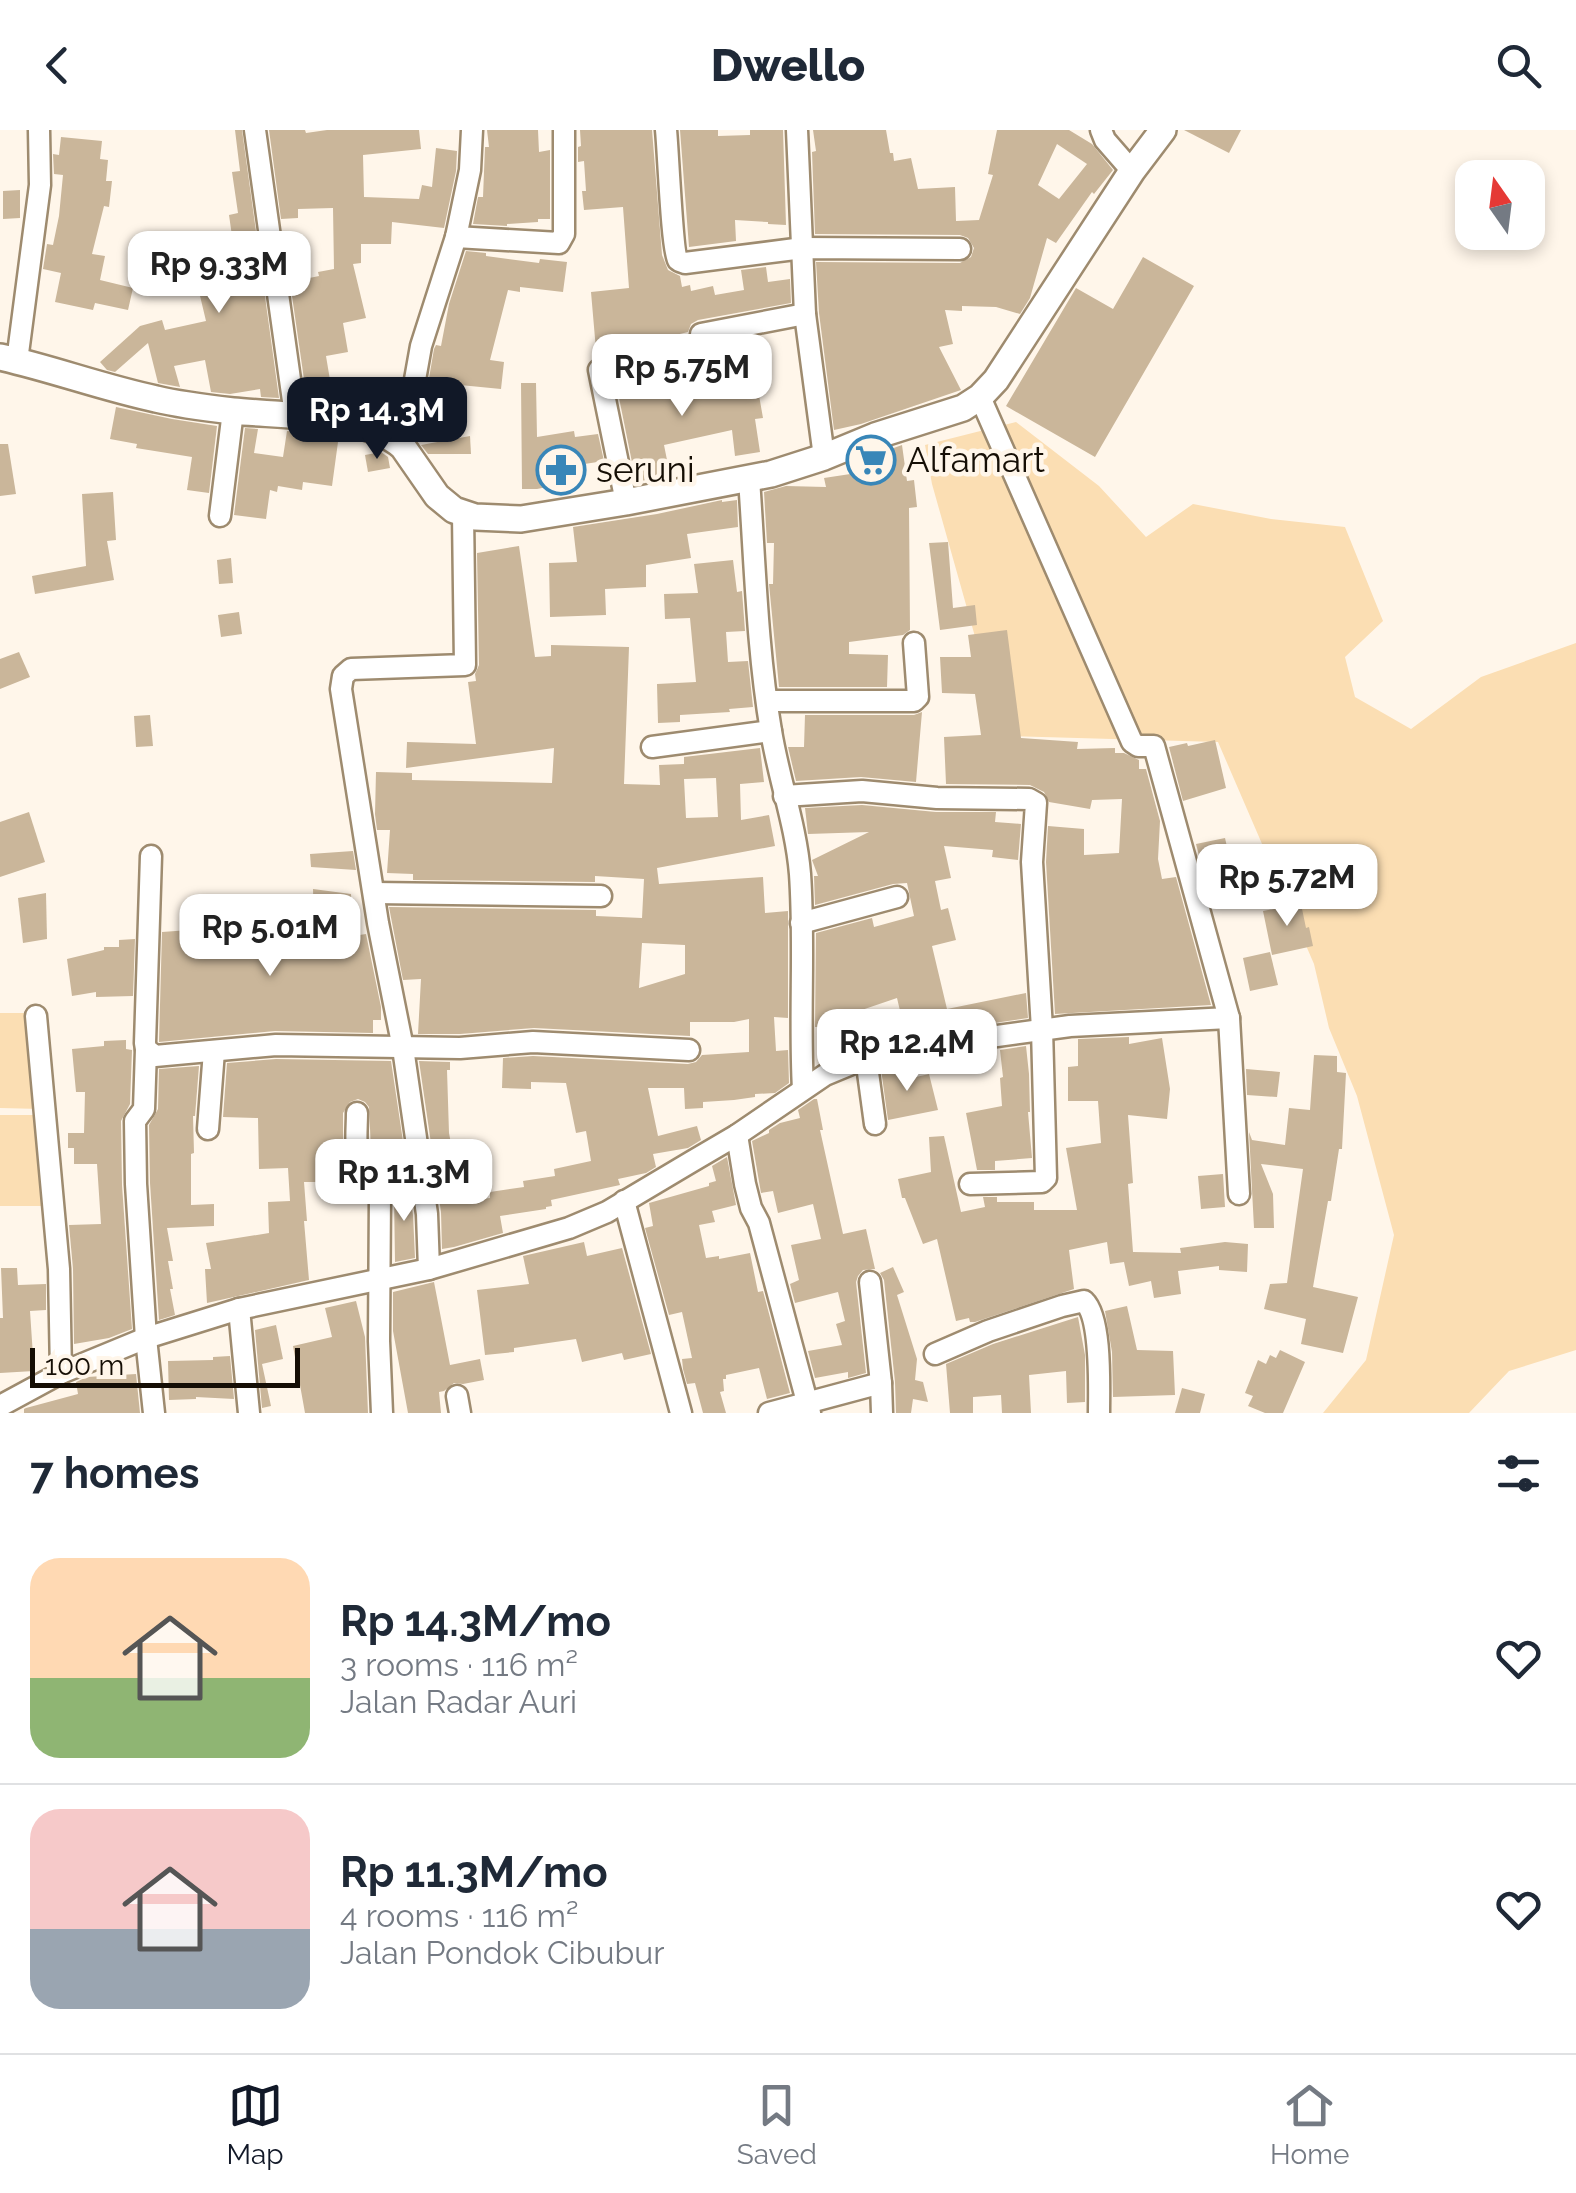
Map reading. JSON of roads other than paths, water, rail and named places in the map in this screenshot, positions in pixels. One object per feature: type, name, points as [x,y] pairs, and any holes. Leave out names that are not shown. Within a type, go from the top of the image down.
[{"type":"main road","points":[[8,359],[158,400],[233,411],[295,414],[375,430],[403,447],[437,496],[463,514],[521,518],[749,479],[824,458],[875,436],[952,412],[980,397],[996,380],[1132,170],[1163,130]]},
{"type":"street","points":[[8,359],[40,186],[39,130]]},
{"type":"street","points":[[255,130],[295,414]]},
{"type":"street","points":[[403,447],[421,346],[456,238],[470,170],[472,130]]},
{"type":"street","points":[[456,238],[559,243],[564,234],[564,130]]},
{"type":"street","points":[[666,130],[674,236],[680,262],[804,248],[960,250]]},
{"type":"street","points":[[797,130],[806,314],[824,458]]},
{"type":"street","points":[[1100,130],[1132,170]]},
{"type":"street","points":[[701,334],[806,314]]},
{"type":"street","points":[[626,502],[599,370],[663,354]]},
{"type":"street","points":[[980,397],[1132,742],[1154,746],[1230,1018],[1240,1194]]},
{"type":"street","points":[[220,516],[233,411]]},
{"type":"street","points":[[749,479],[760,648],[771,732],[795,831],[801,923],[803,1089]]},
{"type":"street","points":[[430,1269],[427,1214],[403,1048],[341,690],[343,676],[351,669],[465,665],[463,514]]},
{"type":"street","points":[[767,701],[914,701],[918,697],[914,643]]},
{"type":"street","points":[[652,746],[771,732]]},
{"type":"street","points":[[784,796],[862,792],[936,798],[1029,798],[1036,803],[1032,862],[1046,1178],[1042,1182],[970,1184]]},
{"type":"street","points":[[151,856],[144,1108],[135,1120],[136,1184],[154,1413]]},
{"type":"street","points":[[374,893],[601,896]]},
{"type":"street","points":[[801,923],[898,896]]},
{"type":"street","points":[[36,1016],[59,1268],[62,1372]]},
{"type":"street","points":[[0,1406],[62,1372],[146,1338],[239,1309],[430,1269],[569,1228],[607,1212],[838,1068],[866,1058],[1042,1029],[1230,1018]]},
{"type":"street","points":[[146,1049],[155,1056],[276,1046],[460,1048],[533,1042],[689,1050]]},
{"type":"street","points":[[208,1129],[214,1051]]},
{"type":"street","points":[[866,1058],[876,1124]]},
{"type":"street","points":[[357,1113],[357,1155],[380,1195],[382,1413]]},
{"type":"street","points":[[736,1135],[751,1208],[808,1408]]},
{"type":"street","points":[[624,1201],[681,1413]]},
{"type":"street","points":[[870,1282],[882,1413]]},
{"type":"street","points":[[935,1354],[988,1330],[1084,1301],[1090,1306],[1098,1346],[1099,1413]]},
{"type":"street","points":[[239,1309],[249,1413]]},
{"type":"street","points":[[769,1413],[808,1408],[881,1384]]},
{"type":"place","name":"Alfamart","points":[[871,460]]},
{"type":"place","name":"seruni","points":[[561,470]]}]
